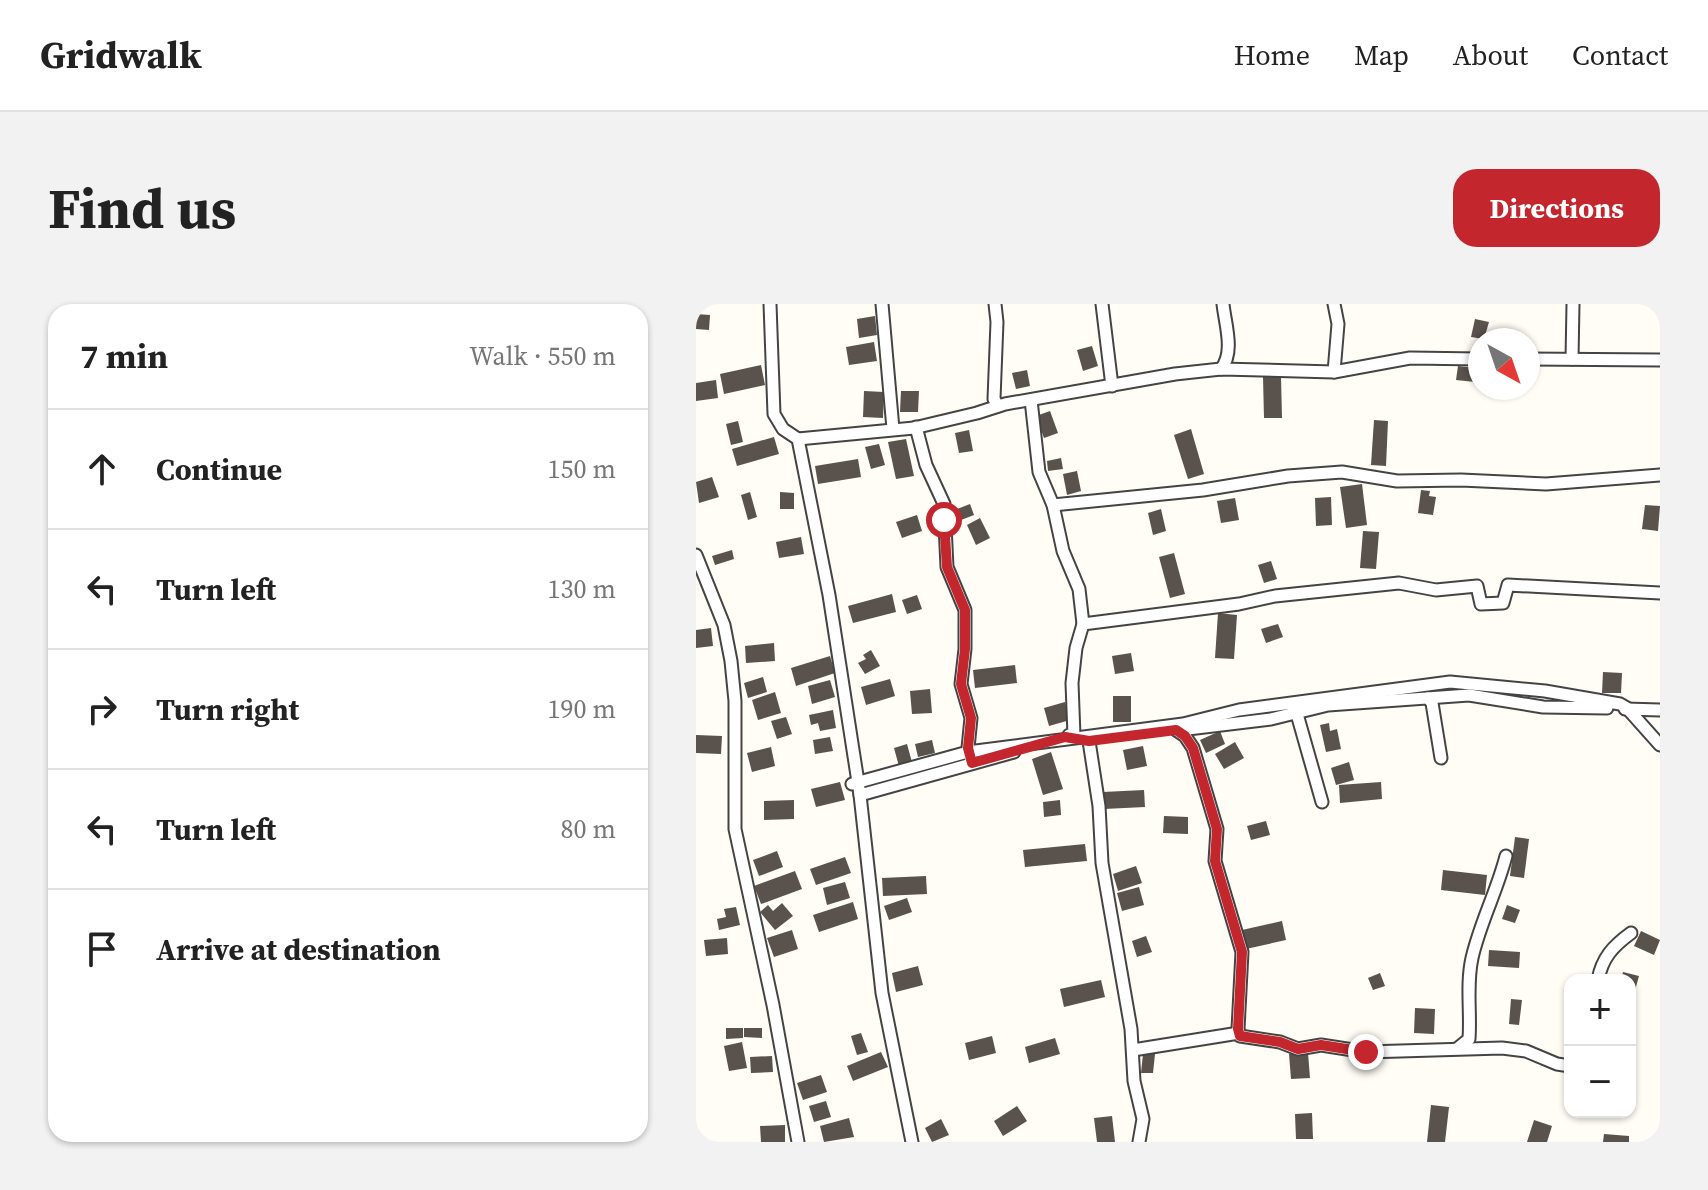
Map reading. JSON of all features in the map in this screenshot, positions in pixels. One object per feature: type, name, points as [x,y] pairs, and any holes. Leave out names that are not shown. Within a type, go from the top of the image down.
[{"type":"street","points":[[770,304],[774,414],[783,429],[798,439],[916,427],[998,406],[1175,374],[1221,369],[1334,372],[1410,358],[1468,359]]},
{"type":"street","points":[[882,304],[893,429]]},
{"type":"street","points":[[995,304],[994,399],[998,406]]},
{"type":"street","points":[[1102,304],[1112,386]]},
{"type":"street","points":[[1221,369],[1226,363],[1229,349],[1223,304]]},
{"type":"street","points":[[1334,304],[1338,324],[1334,372]]},
{"type":"street","points":[[1572,359],[1573,304]]},
{"type":"street","points":[[1540,359],[1660,360]]},
{"type":"street","points":[[1031,400],[1039,472],[1053,505],[1063,551],[1079,589],[1083,624],[1076,648],[1070,737]]},
{"type":"street","points":[[916,427],[926,465],[944,504],[947,567],[965,610],[961,684],[971,718],[968,748],[972,763]]},
{"type":"street","points":[[798,439],[829,595],[860,795],[882,993],[912,1142]]},
{"type":"street","points":[[1053,505],[1342,472],[1397,481],[1546,484],[1660,475]]},
{"type":"street","points":[[696,555],[724,625],[731,661],[735,701],[735,829],[773,1005],[798,1142]]},
{"type":"street","points":[[1083,624],[1239,604],[1275,596],[1399,583],[1436,590],[1477,586],[1481,604],[1503,603],[1508,585],[1660,593]]},
{"type":"street","points":[[851,784],[968,752],[1183,724],[1239,710],[1450,682],[1545,691],[1620,704],[1660,745]]},
{"type":"street","points":[[860,795],[1070,737],[1089,741],[1271,719],[1328,705],[1469,695],[1543,707],[1660,710]]},
{"type":"street","points":[[1428,698],[1432,703],[1441,758]]},
{"type":"street","points":[[1294,703],[1322,802]]},
{"type":"street","points":[[1176,730],[1185,736],[1193,748],[1217,829],[1215,861],[1242,952],[1239,1033]]},
{"type":"street","points":[[1089,741],[1099,806],[1102,863],[1133,1050],[1134,1081],[1143,1119],[1139,1142]]},
{"type":"street","points":[[1458,1049],[1469,1039],[1468,986],[1473,957],[1506,856]]},
{"type":"street","points":[[1600,974],[1606,956],[1614,945],[1631,933]]},
{"type":"street","points":[[1133,1050],[1239,1033],[1248,1039],[1280,1042],[1298,1049],[1321,1045],[1366,1052],[1458,1049],[1526,1051],[1564,1065]]},
{"type":"building","points":[[696,314],[710,315],[709,330],[696,329]]},
{"type":"building","points":[[875,316],[877,335],[859,338],[857,319]]},
{"type":"building","points":[[1475,319],[1489,322],[1487,328],[1473,328]]},
{"type":"building","points":[[874,342],[877,361],[849,365],[846,347]]},
{"type":"building","points":[[1092,346],[1098,366],[1083,371],[1077,350]]},
{"type":"building","points":[[761,365],[765,385],[724,394],[720,374]]},
{"type":"building","points":[[1458,366],[1468,367],[1468,381],[1456,380]]},
{"type":"building","points":[[1027,370],[1030,386],[1016,389],[1012,373]]},
{"type":"building","points":[[1263,377],[1281,377],[1282,418],[1264,418]]},
{"type":"building","points":[[716,380],[718,398],[696,401],[696,383]]},
{"type":"building","points":[[864,391],[884,392],[883,418],[863,417]]},
{"type":"building","points":[[901,391],[919,391],[918,412],[900,412]]},
{"type":"building","points":[[1050,411],[1058,433],[1044,438],[1036,416]]},
{"type":"building","points":[[1374,420],[1388,421],[1386,466],[1371,465]]},
{"type":"building","points":[[738,421],[743,442],[731,445],[726,424]]},
{"type":"building","points":[[1191,429],[1204,474],[1188,479],[1174,435]]},
{"type":"building","points":[[969,430],[973,451],[959,453],[955,433]]},
{"type":"building","points":[[774,437],[779,454],[737,466],[732,449]]},
{"type":"building","points":[[906,439],[914,476],[896,479],[888,442]]},
{"type":"building","points":[[879,444],[885,465],[871,469],[865,447]]},
{"type":"building","points":[[1061,458],[1063,469],[1048,471],[1047,461]]},
{"type":"building","points":[[858,459],[861,477],[818,484],[815,466]]},
{"type":"building","points":[[1077,471],[1081,491],[1067,495],[1063,474]]},
{"type":"building","points":[[712,477],[719,497],[699,503],[696,482]]},
{"type":"building","points":[[1362,484],[1367,525],[1346,528],[1340,487]]},
{"type":"building","points":[[1421,490],[1430,491],[1429,496],[1436,497],[1433,515],[1418,513]]},
{"type":"building","points":[[750,492],[757,517],[748,520],[741,495]]},
{"type":"building","points":[[780,492],[794,493],[794,509],[780,509]]},
{"type":"building","points":[[1331,497],[1332,525],[1316,526],[1315,498]]},
{"type":"building","points":[[1235,498],[1239,520],[1221,523],[1217,501]]},
{"type":"building","points":[[970,504],[974,515],[956,522],[952,511]]},
{"type":"building","points":[[1645,505],[1660,506],[1658,531],[1642,529]]},
{"type":"building","points":[[1161,509],[1166,531],[1153,535],[1148,513]]},
{"type":"building","points":[[917,515],[922,531],[902,538],[896,522]]},
{"type":"building","points":[[980,518],[990,538],[976,545],[967,525]]},
{"type":"building","points":[[1363,531],[1379,532],[1376,569],[1360,568]]},
{"type":"building","points":[[801,537],[804,554],[779,558],[776,542]]},
{"type":"building","points":[[732,550],[734,559],[715,565],[712,556]]},
{"type":"building","points":[[1174,553],[1185,594],[1170,598],[1159,557]]},
{"type":"building","points":[[1271,561],[1277,579],[1264,583],[1258,565]]},
{"type":"building","points":[[892,594],[896,612],[853,623],[848,606]]},
{"type":"building","points":[[917,595],[922,609],[907,614],[902,600]]},
{"type":"building","points":[[1218,613],[1237,615],[1234,659],[1215,658]]},
{"type":"building","points":[[1278,624],[1283,637],[1266,643],[1261,629]]},
{"type":"building","points":[[711,628],[713,646],[696,648],[696,630]]},
{"type":"building","points":[[774,643],[775,661],[746,663],[745,646]]},
{"type":"building","points":[[871,650],[880,666],[865,674],[858,663],[866,659],[863,655]]},
{"type":"building","points":[[1131,653],[1134,671],[1115,674],[1112,656]]},
{"type":"building","points":[[830,656],[835,673],[796,686],[791,668]]},
{"type":"building","points":[[1015,665],[1017,683],[975,688],[973,670]]},
{"type":"building","points":[[1603,672],[1622,673],[1621,693],[1602,693]]},
{"type":"building","points":[[763,677],[767,692],[748,698],[744,683]]},
{"type":"building","points":[[890,679],[895,696],[866,705],[861,687]]},
{"type":"building","points":[[830,680],[835,697],[812,704],[808,686]]},
{"type":"building","points":[[930,689],[932,713],[912,714],[910,691]]},
{"type":"building","points":[[775,692],[781,713],[758,720],[752,700]]},
{"type":"building","points":[[1113,696],[1131,696],[1131,722],[1113,722]]},
{"type":"building","points":[[1065,702],[1070,720],[1049,726],[1044,708]]},
{"type":"building","points":[[833,710],[836,728],[820,731],[818,723],[811,725],[809,715]]},
{"type":"building","points":[[786,717],[792,734],[777,739],[771,721]]},
{"type":"building","points":[[1329,723],[1330,731],[1337,729],[1341,749],[1326,752],[1320,725]]},
{"type":"building","points":[[1220,731],[1225,744],[1206,753],[1200,740]]},
{"type":"building","points":[[696,735],[722,736],[721,754],[696,753]]},
{"type":"building","points":[[830,737],[833,751],[815,754],[813,740]]},
{"type":"building","points":[[932,740],[935,753],[918,757],[915,744]]},
{"type":"building","points":[[1235,742],[1244,758],[1224,769],[1215,754]]},
{"type":"building","points":[[907,744],[913,766],[900,770],[894,748]]},
{"type":"building","points":[[1143,746],[1147,766],[1127,770],[1123,750]]},
{"type":"building","points":[[771,747],[775,766],[752,772],[747,753]]},
{"type":"building","points":[[1051,752],[1063,789],[1043,795],[1032,759]]},
{"type":"building","points":[[1349,762],[1354,780],[1336,785],[1331,768]]},
{"type":"building","points":[[840,782],[845,800],[816,807],[811,789]]},
{"type":"building","points":[[1381,782],[1382,799],[1340,803],[1339,785]]},
{"type":"building","points":[[1144,790],[1145,807],[1104,809],[1103,792]]},
{"type":"building","points":[[794,800],[794,819],[764,820],[764,801]]},
{"type":"building","points":[[1060,800],[1061,815],[1044,817],[1043,802]]},
{"type":"building","points":[[1164,816],[1188,817],[1188,834],[1163,833]]},
{"type":"building","points":[[1266,821],[1270,835],[1251,840],[1247,826]]},
{"type":"building","points":[[1515,837],[1529,839],[1524,878],[1510,876]]},
{"type":"building","points":[[1085,844],[1087,861],[1025,867],[1023,850]]},
{"type":"building","points":[[777,851],[783,867],[759,876],[753,860]]},
{"type":"building","points":[[845,857],[851,873],[816,885],[810,869]]},
{"type":"building","points":[[1136,866],[1142,883],[1118,891],[1113,874]]},
{"type":"building","points":[[1443,870],[1487,875],[1485,895],[1441,890]]},
{"type":"building","points":[[795,871],[802,889],[761,904],[754,886]]},
{"type":"building","points":[[926,876],[927,894],[883,896],[882,878]]},
{"type":"building","points":[[845,882],[850,898],[827,905],[823,888]]},
{"type":"building","points":[[1139,887],[1144,905],[1122,911],[1117,893]]},
{"type":"building","points":[[907,898],[912,912],[889,920],[884,906]]},
{"type":"building","points":[[853,902],[858,919],[819,932],[813,915]]},
{"type":"building","points":[[782,903],[793,916],[775,930],[760,912],[768,905],[773,911]]},
{"type":"building","points":[[1507,905],[1520,910],[1515,923],[1502,919]]},
{"type":"building","points":[[736,907],[740,925],[719,930],[717,919],[726,917],[724,909]]},
{"type":"building","points":[[1282,921],[1286,940],[1246,949],[1242,930]]},
{"type":"building","points":[[792,930],[798,949],[774,957],[767,938]]},
{"type":"building","points":[[1641,931],[1660,940],[1654,955],[1634,946]]},
{"type":"building","points":[[1146,936],[1152,952],[1137,957],[1132,941]]},
{"type":"building","points":[[727,938],[728,954],[706,956],[704,940]]},
{"type":"building","points":[[1489,950],[1520,952],[1519,968],[1488,966]]},
{"type":"building","points":[[918,966],[923,985],[896,992],[892,973]]},
{"type":"building","points":[[1380,973],[1385,986],[1373,990],[1368,978]]},
{"type":"building","points":[[1101,980],[1105,997],[1064,1007],[1060,989]]},
{"type":"building","points":[[1511,999],[1522,1000],[1519,1025],[1509,1024]]},
{"type":"building","points":[[1415,1008],[1435,1009],[1434,1034],[1414,1033]]},
{"type":"building","points":[[726,1028],[743,1028],[743,1038],[726,1039]]},
{"type":"building","points":[[744,1028],[762,1028],[762,1038],[744,1037]]},
{"type":"building","points":[[861,1033],[868,1052],[857,1055],[851,1036]]},
{"type":"building","points":[[992,1036],[996,1053],[969,1060],[965,1043]]},
{"type":"building","points":[[1055,1038],[1060,1054],[1029,1063],[1025,1047]]},
{"type":"building","points":[[742,1042],[747,1068],[729,1071],[724,1046]]},
{"type":"building","points":[[881,1052],[888,1067],[853,1081],[847,1066]]},
{"type":"building","points":[[1308,1053],[1310,1078],[1291,1079],[1289,1054]]},
{"type":"building","points":[[1143,1054],[1155,1054],[1153,1073],[1141,1073]]},
{"type":"building","points":[[772,1056],[773,1072],[751,1073],[750,1057]]},
{"type":"building","points":[[821,1075],[827,1092],[803,1100],[797,1083]]},
{"type":"building","points":[[826,1101],[831,1117],[814,1122],[809,1106]]},
{"type":"building","points":[[1431,1105],[1449,1107],[1445,1142],[1427,1142]]},
{"type":"building","points":[[1017,1106],[1027,1121],[1003,1136],[994,1121]]},
{"type":"building","points":[[1312,1113],[1313,1139],[1296,1139],[1295,1114]]},
{"type":"building","points":[[1112,1116],[1115,1142],[1097,1142],[1094,1118]]},
{"type":"building","points":[[849,1118],[854,1137],[824,1142],[820,1126]]},
{"type":"building","points":[[941,1119],[949,1135],[932,1142],[925,1128]]},
{"type":"building","points":[[1534,1120],[1552,1126],[1547,1142],[1527,1142]]},
{"type":"building","points":[[785,1125],[785,1142],[761,1142],[760,1126]]},
{"type":"building","points":[[1604,1134],[1629,1136],[1629,1142],[1603,1142]]},
{"type":"route","points":[[944,520],[947,567],[965,610],[961,684],[971,718],[968,748],[972,763],[1065,737],[1089,741],[1176,730],[1185,736],[1193,748],[1217,829],[1215,861],[1226,893],[1227,909],[1239,935],[1242,952],[1240,1036],[1280,1042],[1298,1049],[1321,1045],[1366,1052]]}]
